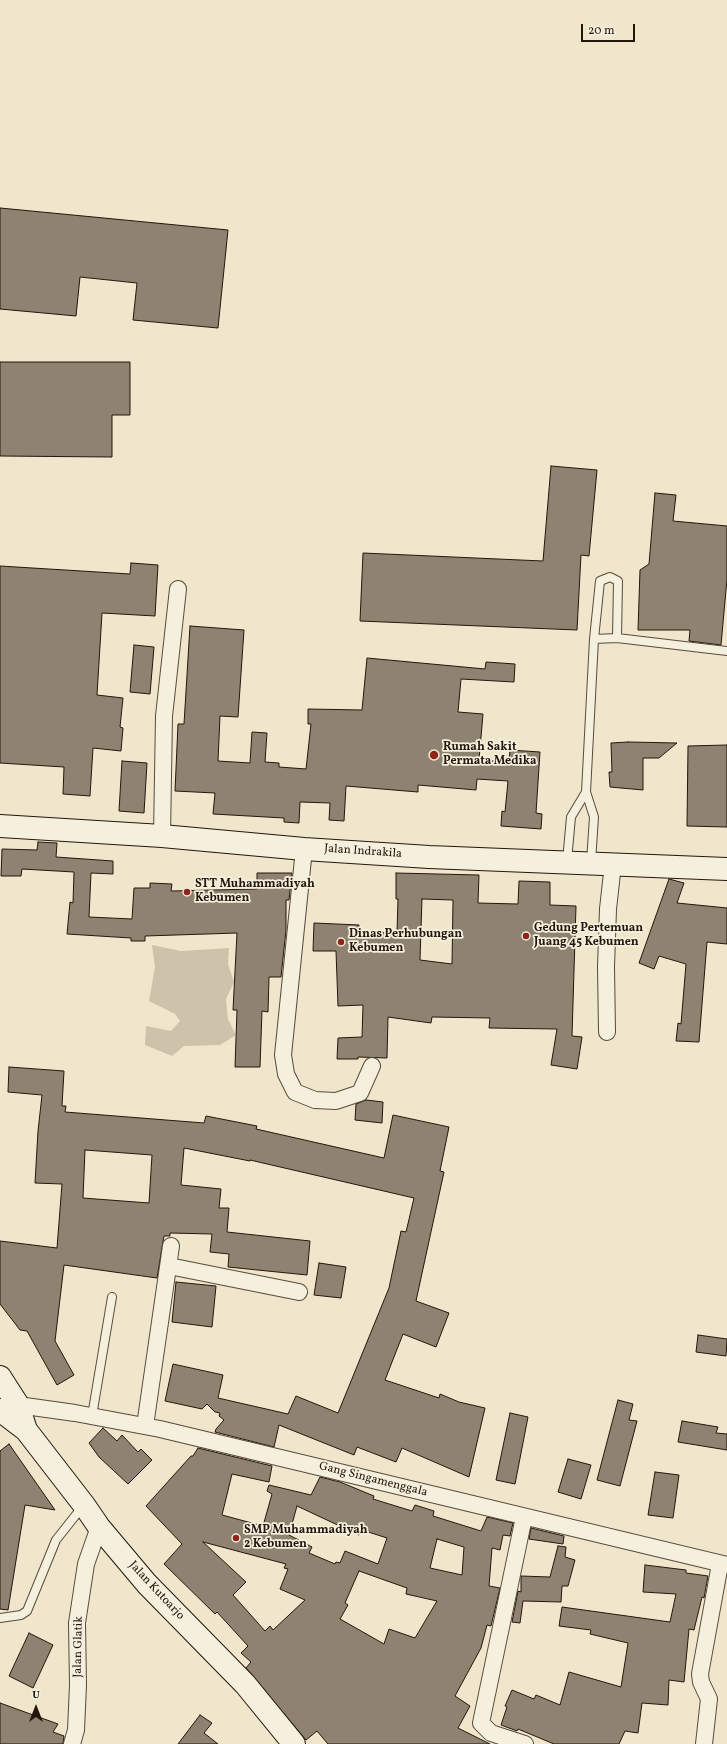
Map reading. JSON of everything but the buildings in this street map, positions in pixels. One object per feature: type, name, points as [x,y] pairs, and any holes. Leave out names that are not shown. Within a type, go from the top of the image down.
[{"type":"main road","name":"Jalan Indrakila","points":[[0,826],[162,836],[304,849],[429,857],[727,869]]},
{"type":"main road","points":[[0,1377],[7,1409]]},
{"type":"main road","name":"Jalan Kutoarjo","points":[[7,1409],[26,1430],[84,1505],[99,1527],[147,1584],[245,1684],[294,1744]]},
{"type":"street","points":[[162,836],[164,716],[178,589]]},
{"type":"street","points":[[304,849],[284,1055],[286,1074],[295,1092],[314,1100],[336,1101],[360,1093],[372,1066]]},
{"type":"street","points":[[607,1032],[606,967],[608,909],[613,864]]},
{"type":"street","points":[[145,1426],[171,1246]]},
{"type":"street","points":[[169,1266],[299,1292]]},
{"type":"street","name":"Gang Singamenggala","points":[[7,1409],[92,1416],[145,1426],[723,1565]]},
{"type":"street","points":[[524,1517],[481,1722],[491,1733],[525,1744]]},
{"type":"street","name":"Jalan Glatik","points":[[72,1744],[76,1730],[78,1685],[77,1623],[86,1564],[99,1527]]},
{"type":"street","points":[[704,1744],[709,1699],[704,1690],[700,1674],[723,1565]]},
{"type":"lane","points":[[591,863],[594,817],[586,792],[594,639],[600,582],[610,577],[618,581],[619,587],[617,638]]},
{"type":"lane","points":[[594,639],[617,638],[727,651]]},
{"type":"lane","points":[[567,862],[571,817],[586,792]]},
{"type":"lane","points":[[92,1416],[112,1297]]},
{"type":"lane","points":[[0,1618],[21,1615],[27,1611],[56,1540],[84,1505]]},
{"type":"shaded area","points":[[152,945],[181,951],[229,948],[228,964],[234,982],[226,999],[228,1019],[236,1035],[220,1045],[184,1046],[172,1056],[145,1045],[146,1026],[171,1031],[180,1021],[175,1014],[149,1001],[155,967]]},
{"type":"place","name":"Rumah Sakit Permata Medika","points":[[434,755]]},
{"type":"place","name":"STT Muhammadiyah Kebumen","points":[[187,892]]},
{"type":"place","name":"Gedung Pertemuan Juang 45 Kebumen","points":[[526,936]]},
{"type":"place","name":"Dinas Perhubungan Kebumen","points":[[341,942]]},
{"type":"place","name":"SMP Muhammadiyah 2 Kebumen","points":[[236,1538]]}]
